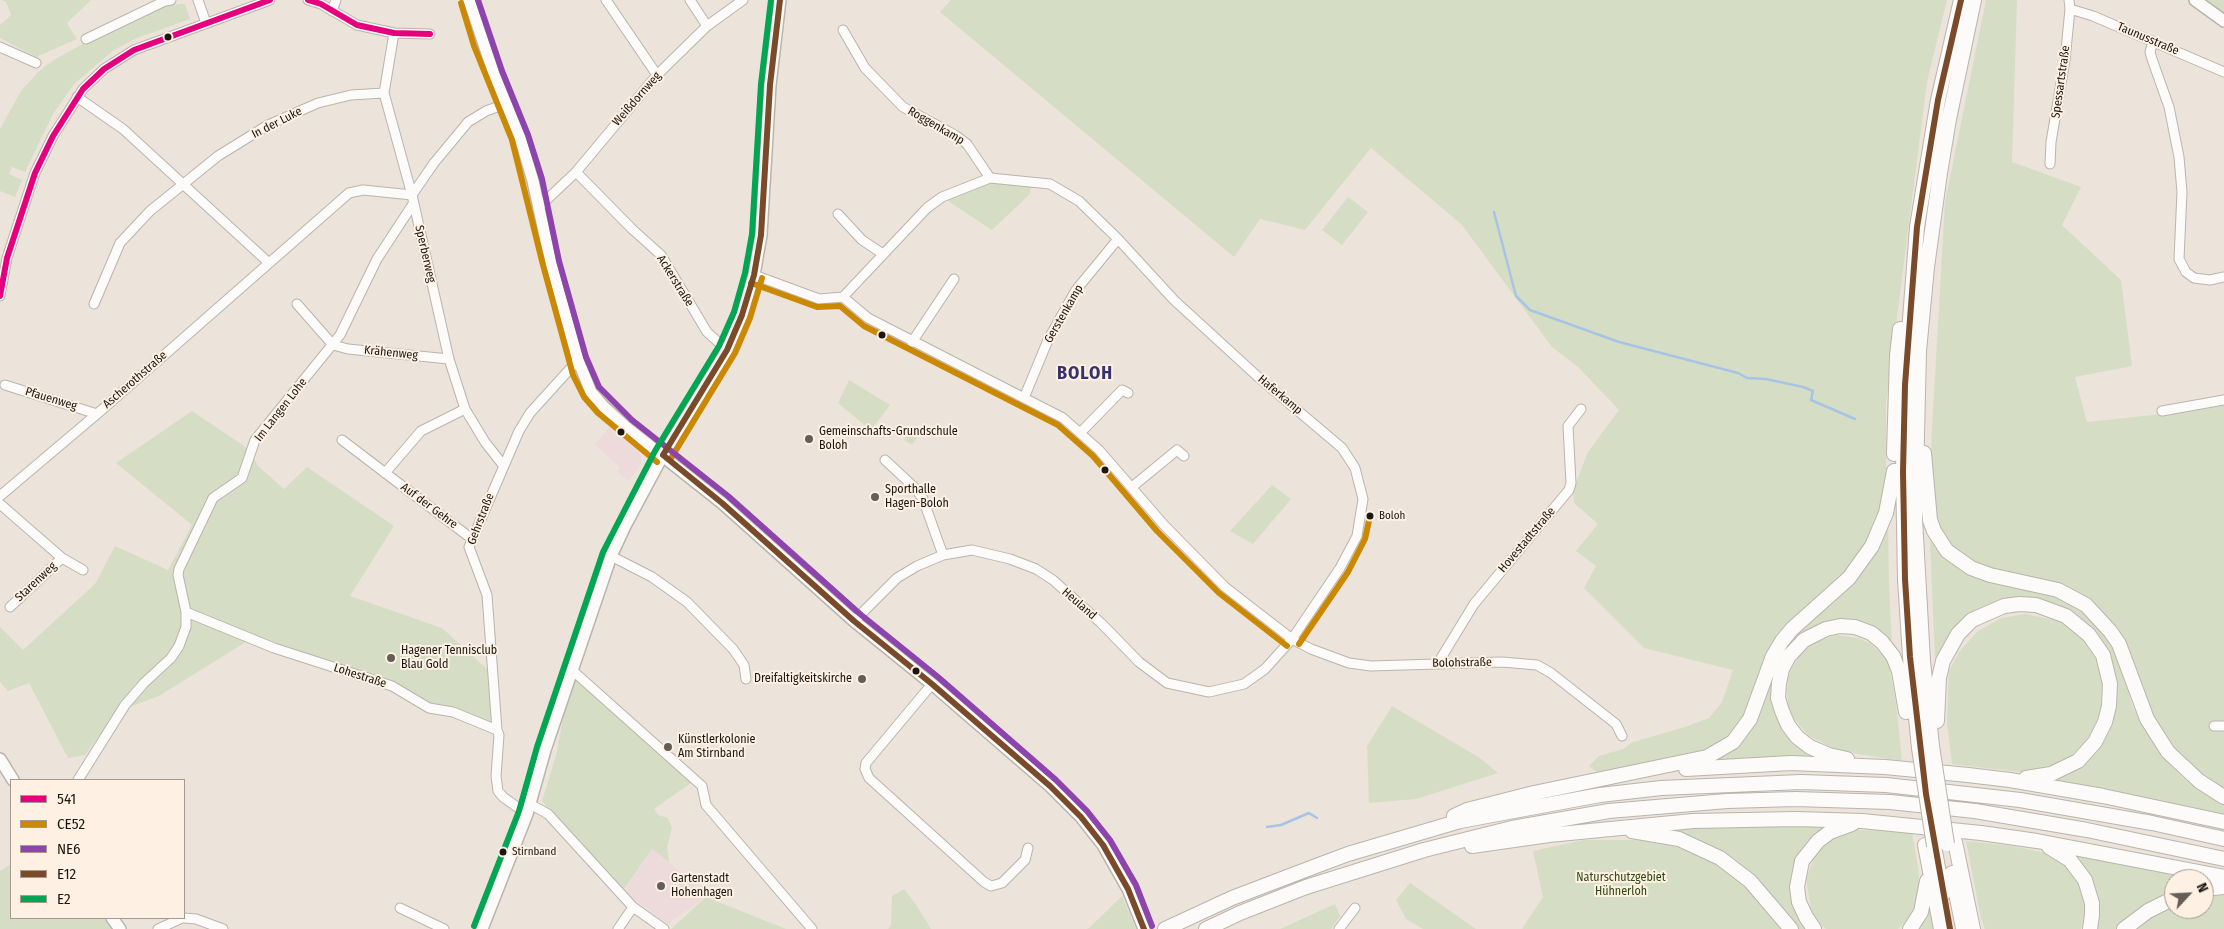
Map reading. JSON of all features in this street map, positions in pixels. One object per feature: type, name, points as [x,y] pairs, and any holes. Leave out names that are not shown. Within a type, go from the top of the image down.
[{"type":"highway","points":[[1906,712],[1896,581],[1894,471],[1897,356],[1907,268],[1917,227],[1938,100],[1961,0]]},
{"type":"highway","points":[[1963,929],[1940,844],[1926,747],[1915,519],[1919,351],[1927,267],[1949,119],[1974,0]]},
{"type":"highway","points":[[1935,214],[1926,353],[1924,453],[1928,601],[1937,721]]},
{"type":"highway","points":[[1917,227],[1905,385],[1903,482],[1909,637],[1940,844],[1950,929]]},
{"type":"highway","points":[[1924,453],[1930,520],[1934,531],[1947,551],[1972,568],[1990,575],[2058,590],[2086,605],[2110,631],[2119,644],[2147,719],[2168,752],[2199,781],[2224,797]]},
{"type":"highway","points":[[1424,832],[1467,810],[1534,793],[1707,757],[1733,742],[1742,732],[1756,706],[1773,656],[1782,641],[1792,628],[1849,578],[1872,546],[1886,513],[1894,471]]},
{"type":"highway","points":[[1926,747],[1937,721],[1939,678],[1943,661],[1958,634],[1972,620],[2004,606],[2027,605],[2052,610],[2066,616],[2079,626],[2094,642],[2103,656],[2108,672],[2110,695],[2105,722],[2095,742],[2078,760],[2066,768],[2050,774],[2010,780]]},
{"type":"highway","points":[[1885,766],[1829,755],[1810,747],[1797,737],[1788,725],[1778,698],[1782,668],[1798,645],[1815,633],[1840,626],[1854,627],[1871,633],[1882,642],[1893,656],[1899,671],[1906,712],[1926,747]]},
{"type":"highway","points":[[1636,773],[1791,763],[1885,766],[2010,780],[2122,800],[2224,822]]},
{"type":"highway","points":[[1165,929],[1232,898],[1316,866],[1424,832],[1509,811],[1600,795],[1661,788],[1801,782],[1886,785],[2010,799],[2152,822],[2224,839]]},
{"type":"highway","points":[[1206,929],[1240,913],[1306,887],[1424,850],[1512,828],[1609,811],[1727,800],[1796,799],[1890,802],[1975,811],[2087,830],[2224,859]]},
{"type":"highway","points":[[1424,850],[1458,849],[1609,828],[1722,820],[1796,819],[1862,821],[1981,832],[2224,877]]},
{"type":"highway","points":[[1814,929],[1806,917],[1797,887],[1802,861],[1818,840],[1830,832],[1862,821]]},
{"type":"highway","points":[[1609,828],[1679,839],[1720,858],[1750,880],[1792,929]]},
{"type":"highway","points":[[2037,841],[2070,860],[2085,880],[2092,903],[2090,929]]},
{"type":"highway","points":[[1910,929],[1921,912],[1927,888],[1928,868],[1940,844]]},
{"type":"highway","points":[[1940,844],[1962,873],[1974,929]]},
{"type":"highway","points":[[1928,868],[1941,929]]},
{"type":"highway","points":[[2124,929],[2148,911],[2164,903]]},
{"type":"main road","points":[[470,0],[482,43],[505,104],[520,137],[539,207],[551,263],[578,360],[588,386],[598,401],[626,427],[722,503],[854,620],[932,684],[1050,786],[1079,814],[1103,845],[1117,868],[1144,929]]},
{"type":"main road","points":[[482,929],[528,809],[572,670],[611,556],[663,455],[727,350],[742,315],[754,274],[761,235],[770,85],[780,0]]},
{"type":"main road","points":[[2195,0],[2224,21]]},
{"type":"main road","points":[[0,759],[12,779]]},
{"type":"street","points":[[86,39],[165,1],[171,0]]},
{"type":"street","points":[[198,0],[206,23]]},
{"type":"street","points":[[0,296],[4,268],[27,194],[44,155],[77,97],[104,69],[134,50],[270,0]]},
{"type":"street","points":[[308,0],[357,25],[394,33],[430,34]]},
{"type":"street","points":[[332,11],[336,0]]},
{"type":"street","points":[[606,0],[657,75]]},
{"type":"street","points":[[690,0],[707,26]]},
{"type":"street","name":"Weißdornweg","points":[[539,207],[576,172],[657,75],[707,26],[743,0]]},
{"type":"street","name":"Taunusstraße","points":[[2069,4],[2083,12],[2224,72]]},
{"type":"street","name":"Spessartstraße","points":[[2050,164],[2051,142],[2065,60],[2069,4]]},
{"type":"street","name":"Roggenkamp","points":[[843,30],[866,68],[900,104],[967,144],[990,178]]},
{"type":"street","name":"Sperberweg","points":[[394,33],[384,94],[413,199],[449,359],[466,409],[485,442],[503,465]]},
{"type":"street","points":[[2153,41],[2150,52],[2169,107],[2179,157],[2182,192],[2179,259],[2186,272],[2194,278],[2210,280],[2224,277]]},
{"type":"street","points":[[0,47],[36,63]]},
{"type":"street","name":"In der Luke","points":[[94,304],[120,243],[150,211],[218,156],[268,125],[318,102],[351,95],[384,94]]},
{"type":"street","points":[[77,97],[123,129],[269,263]]},
{"type":"street","points":[[413,199],[439,156],[468,122],[505,104]]},
{"type":"street","name":"Ackerstraße","points":[[576,172],[632,229],[661,255],[707,332],[727,350]]},
{"type":"street","name":"Haferkamp","points":[[843,297],[927,208],[942,197],[990,178],[1050,184],[1079,201],[1118,239],[1174,300],[1259,378],[1342,448],[1354,468],[1363,498],[1357,536],[1340,568],[1292,639]]},
{"type":"street","name":"Ascherothstraße","points":[[0,496],[97,414],[349,193],[363,190],[413,199]]},
{"type":"street","name":"Im Langen Lohe","points":[[79,779],[125,705],[144,683],[171,658],[179,646],[186,627],[186,612],[178,575],[179,569],[213,498],[242,478],[255,440],[340,335],[377,260],[413,199]]},
{"type":"street","points":[[838,214],[862,240],[882,254]]},
{"type":"street","name":"Gerstenkamp","points":[[1024,398],[1048,340],[1076,290],[1118,239]]},
{"type":"street","points":[[754,274],[819,299],[843,297]]},
{"type":"street","points":[[912,342],[954,279]]},
{"type":"street","name":"Bolohstraße","points":[[843,297],[868,318],[912,342],[1024,398],[1044,406],[1063,418],[1081,432],[1164,525],[1225,587],[1292,639],[1316,652],[1349,663],[1371,666],[1502,662],[1537,665],[1551,673],[1616,724],[1622,736]]},
{"type":"street","points":[[297,304],[333,345]]},
{"type":"street","name":"Krähenweg","points":[[333,345],[449,359]]},
{"type":"street","name":"Gehrstraße","points":[[497,730],[488,595],[469,546],[519,431],[530,413],[578,360]]},
{"type":"street","name":"Pfauenweg","points":[[5,385],[97,414]]},
{"type":"street","points":[[1081,432],[1123,390]]},
{"type":"street","points":[[2162,411],[2224,400]]},
{"type":"street","points":[[385,473],[421,431],[466,409]]},
{"type":"street","name":"Hovestadtstraße","points":[[1438,663],[1474,604],[1569,490],[1571,483],[1568,426],[1581,409]]},
{"type":"street","name":"Auf der Gehre","points":[[342,440],[472,539]]},
{"type":"street","points":[[1132,487],[1178,451]]},
{"type":"street","points":[[886,460],[915,488],[923,499],[943,555]]},
{"type":"street","name":"Starenweg","points":[[0,504],[62,558],[83,570]]},
{"type":"street","name":"Heuland","points":[[854,620],[897,578],[917,566],[943,555],[972,550],[1010,559],[1036,569],[1053,580],[1101,622],[1140,662],[1167,683],[1209,692],[1244,684],[1265,669],[1292,639]]},
{"type":"street","points":[[611,556],[652,576],[687,602],[733,649],[744,665],[746,678]]},
{"type":"street","name":"Starenweg","points":[[10,607],[62,558]]},
{"type":"street","name":"Lohestraße","points":[[186,612],[274,648],[392,686],[429,708],[453,712],[497,730]]},
{"type":"street","points":[[572,670],[702,786],[706,805],[812,929]]},
{"type":"street","points":[[932,684],[866,763],[865,769],[869,778],[984,882],[991,886],[1002,883],[1025,860],[1028,848]]},
{"type":"street","points":[[2214,726],[2224,726]]},
{"type":"street","points":[[497,730],[499,735],[496,776],[498,791],[503,797],[528,809],[548,814],[632,907],[664,929]]},
{"type":"street","points":[[618,929],[632,907]]},
{"type":"street","points":[[400,908],[444,929]]},
{"type":"street","points":[[1339,929],[1355,908]]},
{"type":"street","points":[[185,918],[196,919],[223,929]]},
{"type":"street","points":[[158,929],[181,919]]},
{"type":"shaded area","points":[[610,426],[635,446],[641,456],[641,464],[629,481],[617,472],[620,468],[595,444]]},
{"type":"shaded area","points":[[652,849],[669,862],[706,897],[668,924],[624,892]]},
{"type":"green space","points":[[1,0],[91,0],[67,23],[77,39],[36,57],[0,38],[0,25],[11,15],[6,2]]},
{"type":"green space","points":[[951,0],[1947,0],[1927,82],[1886,403],[1886,487],[1878,516],[1864,545],[1845,573],[1793,621],[1741,722],[1729,737],[1705,752],[1598,773],[1589,766],[1599,756],[1623,749],[1633,742],[1709,718],[1722,702],[1733,670],[1644,648],[1584,588],[1596,566],[1576,551],[1598,524],[1574,503],[1573,490],[1588,452],[1619,410],[1578,367],[1552,347],[1462,225],[1371,148],[1305,230],[1260,219],[1234,257],[940,12]]},
{"type":"green space","points":[[1986,0],[2017,0],[2012,162],[2081,187],[2062,225],[2121,280],[2132,366],[2075,377],[2087,422],[2162,414],[2224,403],[2224,791],[2212,784],[2178,756],[2157,727],[2100,611],[2014,575],[1971,562],[1948,544],[1937,523],[1932,498],[1931,446],[1945,202]]},
{"type":"green space","points":[[2195,0],[2224,0],[2224,21]]},
{"type":"green space","points":[[185,4],[190,19],[137,38],[114,50],[74,84],[53,114],[25,172],[12,167],[9,174],[22,180],[15,197],[0,191],[0,129],[21,91],[38,72],[52,61],[86,42],[122,27],[157,8],[166,5]]},
{"type":"green space","points":[[990,178],[1033,182],[1029,195],[992,230],[942,197]]},
{"type":"green space","points":[[1348,197],[1368,212],[1342,245],[1322,230]]},
{"type":"green space","points":[[849,380],[890,405],[871,430],[838,403]]},
{"type":"green space","points":[[192,411],[250,450],[258,466],[284,489],[307,467],[394,526],[350,596],[442,628],[487,669],[492,728],[429,708],[392,686],[249,640],[159,696],[116,712],[85,755],[68,758],[29,683],[8,691],[0,682],[0,627],[23,650],[95,584],[115,546],[168,570],[192,525],[116,463]]},
{"type":"green space","points":[[910,429],[919,435],[912,445],[904,440]]},
{"type":"green space","points":[[1272,485],[1291,499],[1253,544],[1230,531]]},
{"type":"green space","points":[[1888,519],[1892,645],[1871,629],[1800,637],[1775,709],[1825,759],[1708,761],[1724,753],[1775,663],[1794,635],[1816,614]]},
{"type":"green space","points":[[1930,541],[1943,558],[1964,571],[1997,583],[2055,595],[2085,612],[2101,629],[2113,647],[2133,708],[2153,743],[2168,763],[2183,778],[2202,792],[2224,804],[2224,817],[2048,781],[2109,725],[2099,641],[2030,600],[1954,629],[1935,661]]},
{"type":"green space","points":[[2026,614],[2063,622],[2075,629],[2090,645],[2104,683],[2102,707],[2092,731],[2086,741],[2070,757],[2043,769],[2019,772],[1952,764],[1947,722],[1949,671],[1959,652],[1977,632],[2001,618]]},
{"type":"green space","points":[[1836,635],[1858,638],[1870,643],[1886,659],[1890,669],[1896,703],[1902,761],[1858,754],[1830,747],[1808,735],[1795,720],[1788,705],[1787,691],[1788,678],[1792,668],[1801,653],[1813,643]]},
{"type":"green space","points":[[572,670],[695,780],[654,809],[658,815],[668,818],[672,828],[667,847],[669,862],[652,849],[620,895],[542,801],[556,755]]},
{"type":"green space","points":[[1392,706],[1480,758],[1498,773],[1416,799],[1369,803],[1367,746]]},
{"type":"green space","points":[[1830,826],[1801,855],[1807,929],[1797,929],[1762,885],[1656,830],[1740,827]]},
{"type":"green space","points":[[1856,830],[1912,831],[1919,874],[1918,893],[1914,908],[1906,921],[1898,929],[1826,929],[1818,922],[1811,909],[1806,879],[1816,853],[1840,834]]},
{"type":"green space","name":"Naturschutzgebiet Hühnerloh","points":[[1584,840],[1645,840],[1662,842],[1711,860],[1728,871],[1759,899],[1784,929],[1522,929],[1543,897],[1533,851]]},
{"type":"green space","points":[[1966,841],[2012,846],[2042,852],[2064,864],[2074,873],[2081,885],[2085,914],[2081,929],[1985,929],[1981,918]]},
{"type":"green space","points":[[2068,853],[2164,872],[2164,896],[2143,907],[2115,929],[2094,929]]},
{"type":"green space","points":[[10,865],[10,919],[105,919],[112,929],[0,929],[0,871]]},
{"type":"green space","points":[[1410,883],[1476,929],[1423,929],[1406,919],[1396,900]]},
{"type":"green space","points":[[904,889],[931,929],[888,929],[891,925],[892,896]]},
{"type":"green space","points":[[2224,893],[2224,929],[2133,929],[2145,919],[2164,909],[2164,919],[2214,919],[2214,894]]},
{"type":"green space","points":[[1122,896],[1136,929],[1087,929],[1090,927]]},
{"type":"green space","points":[[706,897],[786,929],[671,929]]},
{"type":"green space","points":[[1929,902],[1935,929],[1917,929]]},
{"type":"green space","points":[[1335,904],[1340,916],[1331,929],[1280,929]]},
{"type":"waterway","points":[[1494,212],[1516,296],[1530,310],[1619,342],[1738,373],[1747,378],[1766,379],[1803,387],[1813,391],[1811,400],[1855,419]]},
{"type":"waterway","points":[[1267,827],[1281,825],[1309,813],[1317,818]]},
{"type":"transit line","name":"541","points":[[0,296],[7,258],[35,173],[53,136],[83,89],[104,69],[134,50],[270,0]]},
{"type":"transit line","name":"541","points":[[308,0],[321,4],[357,25],[394,33],[430,34]]},
{"type":"transit line","name":"NE6","points":[[478,0],[502,71],[528,135],[542,179],[559,261],[586,357],[599,387],[632,420],[728,496],[860,614],[938,677],[1056,780],[1087,811],[1110,840],[1136,885],[1152,926]]},
{"type":"transit line","name":"E2","points":[[474,926],[519,811],[537,747],[603,552],[655,451],[719,346],[734,312],[745,273],[752,234],[761,84],[771,0]]},
{"type":"transit line","name":"E12","points":[[780,0],[770,85],[761,235],[754,275],[742,315],[727,350],[663,455],[722,503],[854,621],[932,684],[1050,786],[1081,817],[1103,845],[1128,889],[1144,929]]},
{"type":"transit line","name":"E12","points":[[1950,929],[1926,794],[1910,657],[1905,579],[1903,472],[1905,385],[1917,227],[1938,100],[1961,0]]},
{"type":"transit line","name":"CE52","points":[[461,3],[474,46],[512,140],[573,375],[584,397],[598,413],[657,462]]},
{"type":"transit line","name":"CE52","points":[[670,460],[735,353],[750,318],[762,278]]},
{"type":"transit line","name":"CE52","points":[[751,283],[817,307],[840,306],[864,326],[1058,425],[1093,456],[1157,531],[1219,593],[1287,646]]},
{"type":"transit line","name":"CE52","points":[[1299,644],[1348,572],[1365,539],[1370,516]]},
{"type":"place","name":"Gemeinschafts-Grundschule Boloh","points":[[809,439]]},
{"type":"place","name":"Sporthalle Hagen-Boloh","points":[[875,497]]},
{"type":"place","name":"Boloh","points":[[1370,516]]},
{"type":"place","name":"Hagener Tennisclub Blau Gold","points":[[391,658]]},
{"type":"place","name":"Dreifaltigkeitskirche","points":[[862,679]]},
{"type":"place","name":"Künstlerkolonie Am Stirnband","points":[[668,747]]},
{"type":"place","name":"Stirnband","points":[[503,852]]},
{"type":"place","name":"Gartenstadt Hohenhagen","points":[[661,886]]},
{"type":"district","name":"BOLOH","points":[[1085,374]]}]
